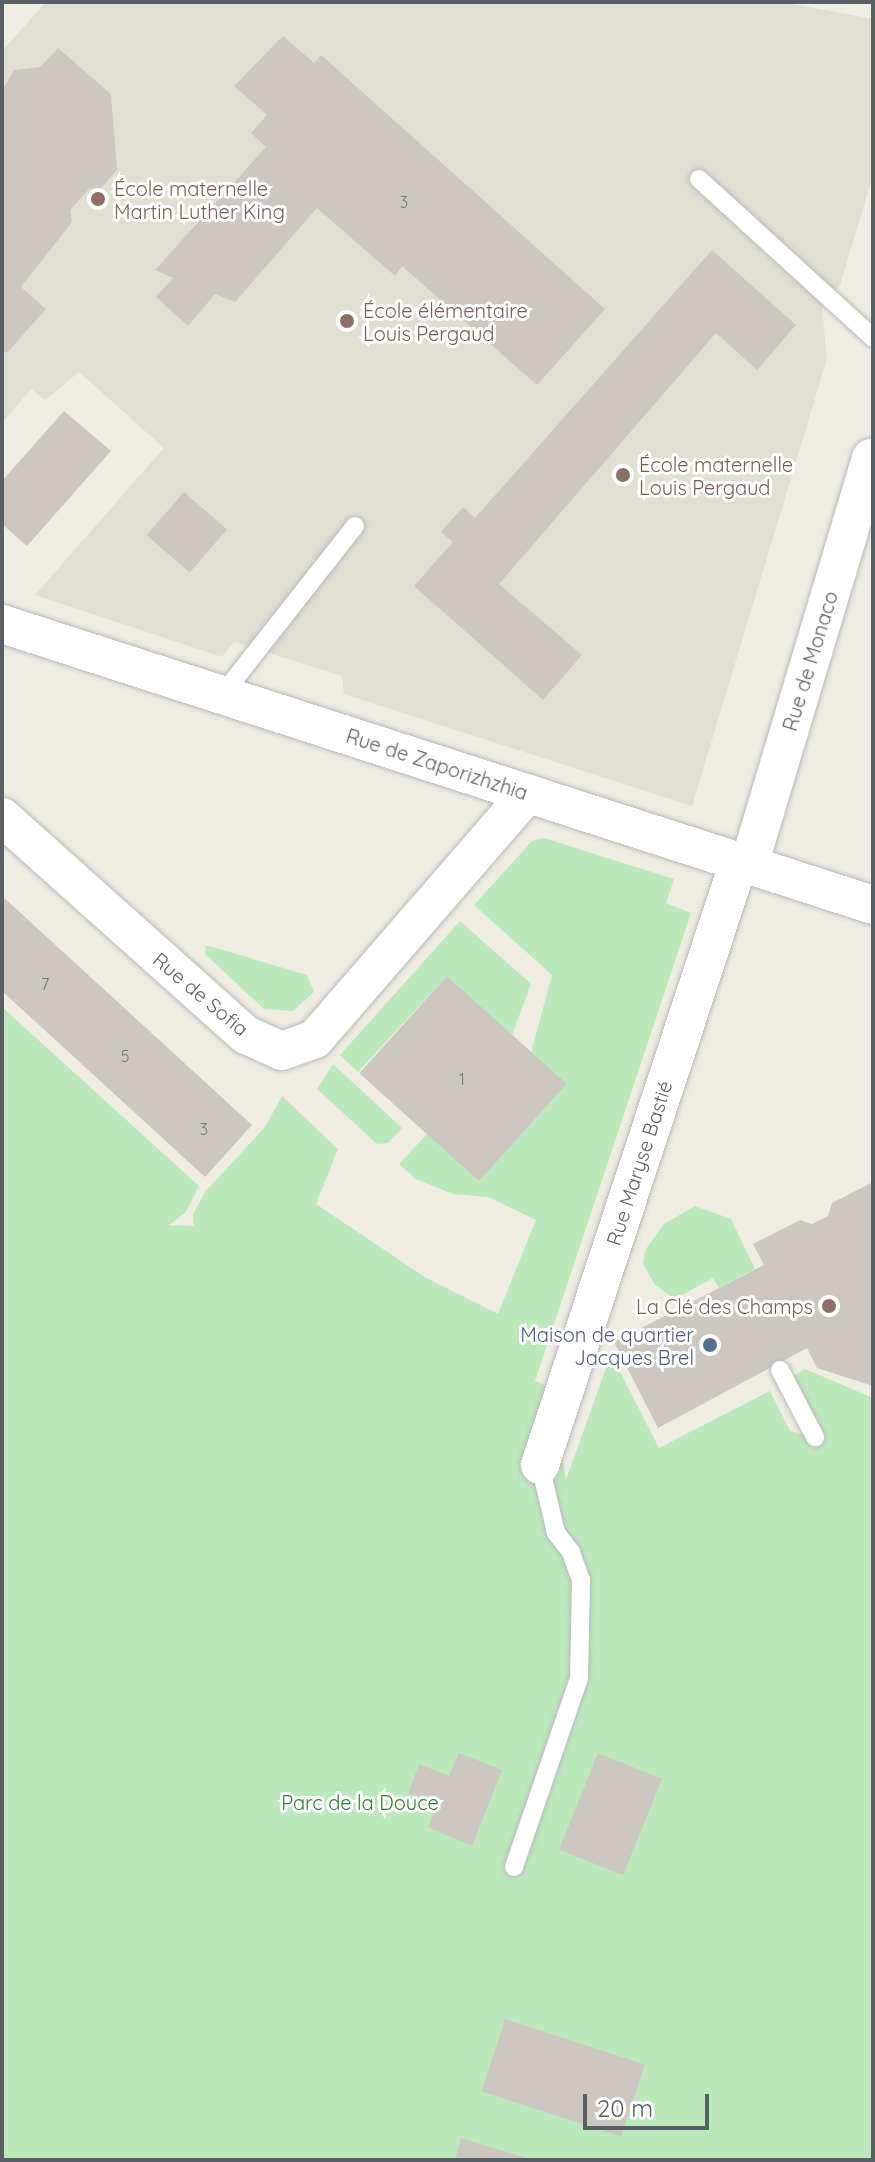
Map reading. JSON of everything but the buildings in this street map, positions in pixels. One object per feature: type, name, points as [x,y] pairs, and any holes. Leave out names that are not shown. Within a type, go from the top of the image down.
[{"type":"street","name":"Rue de Monaco","points":[[744,863],[871,458]]},
{"type":"street","name":"Rue de Zaporizhzhia","points":[[2,624],[873,905]]},
{"type":"street","name":"Rue de Sofia","points":[[2,817],[246,1035],[282,1051],[315,1039],[528,793]]},
{"type":"street","name":"Rue Maryse Bastié","points":[[540,1465],[744,863]]},
{"type":"lane","points":[[699,179],[873,338]]},
{"type":"lane","points":[[222,695],[355,526]]},
{"type":"lane","points":[[780,1370],[815,1437]]},
{"type":"lane","points":[[514,1867],[579,1678],[581,1580],[571,1552],[556,1533],[540,1465]]},
{"type":"shaded area","points":[[46,2],[781,2],[873,19],[873,175],[840,285],[822,308],[827,359],[692,806],[344,694],[342,676],[234,642],[222,657],[35,595],[164,448],[79,372],[45,400],[31,389],[2,423],[2,51]]},
{"type":"green space","name":"Parc de la Douce","points":[[544,838],[674,879],[666,903],[691,913],[535,1381],[551,1388],[566,1480],[611,1354],[659,1448],[770,1391],[790,1431],[821,1439],[790,1378],[805,1369],[873,1398],[873,2160],[2,2160],[2,1007],[199,1186],[186,1212],[169,1225],[194,1226],[193,1214],[205,1192],[265,1127],[282,1096],[338,1149],[316,1204],[426,1278],[498,1314],[536,1220],[488,1197],[453,1194],[416,1179],[399,1164],[426,1135],[566,1085],[531,1053],[552,975],[474,905],[532,841]]},
{"type":"green space","points":[[460,921],[531,984],[512,1035],[447,976],[358,1072],[340,1055]]},
{"type":"green space","points":[[206,945],[307,975],[314,992],[293,1011],[264,1009],[205,954]]},
{"type":"green space","points":[[333,1064],[402,1128],[388,1143],[377,1144],[317,1089]]},
{"type":"green space","points":[[695,1206],[731,1219],[755,1269],[719,1288],[713,1278],[675,1299],[654,1284],[643,1263],[646,1249],[664,1224]]},
{"type":"place","name":"École maternelle Martin Luther King","points":[[98,199]]},
{"type":"place","name":"École élémentaire Louis Pergaud","points":[[347,321]]},
{"type":"place","name":"École maternelle Louis Pergaud","points":[[623,475]]},
{"type":"place","name":"La Clé des Champs","points":[[829,1306]]},
{"type":"place","name":"Maison de quartier Jacques Brel","points":[[710,1345]]}]
